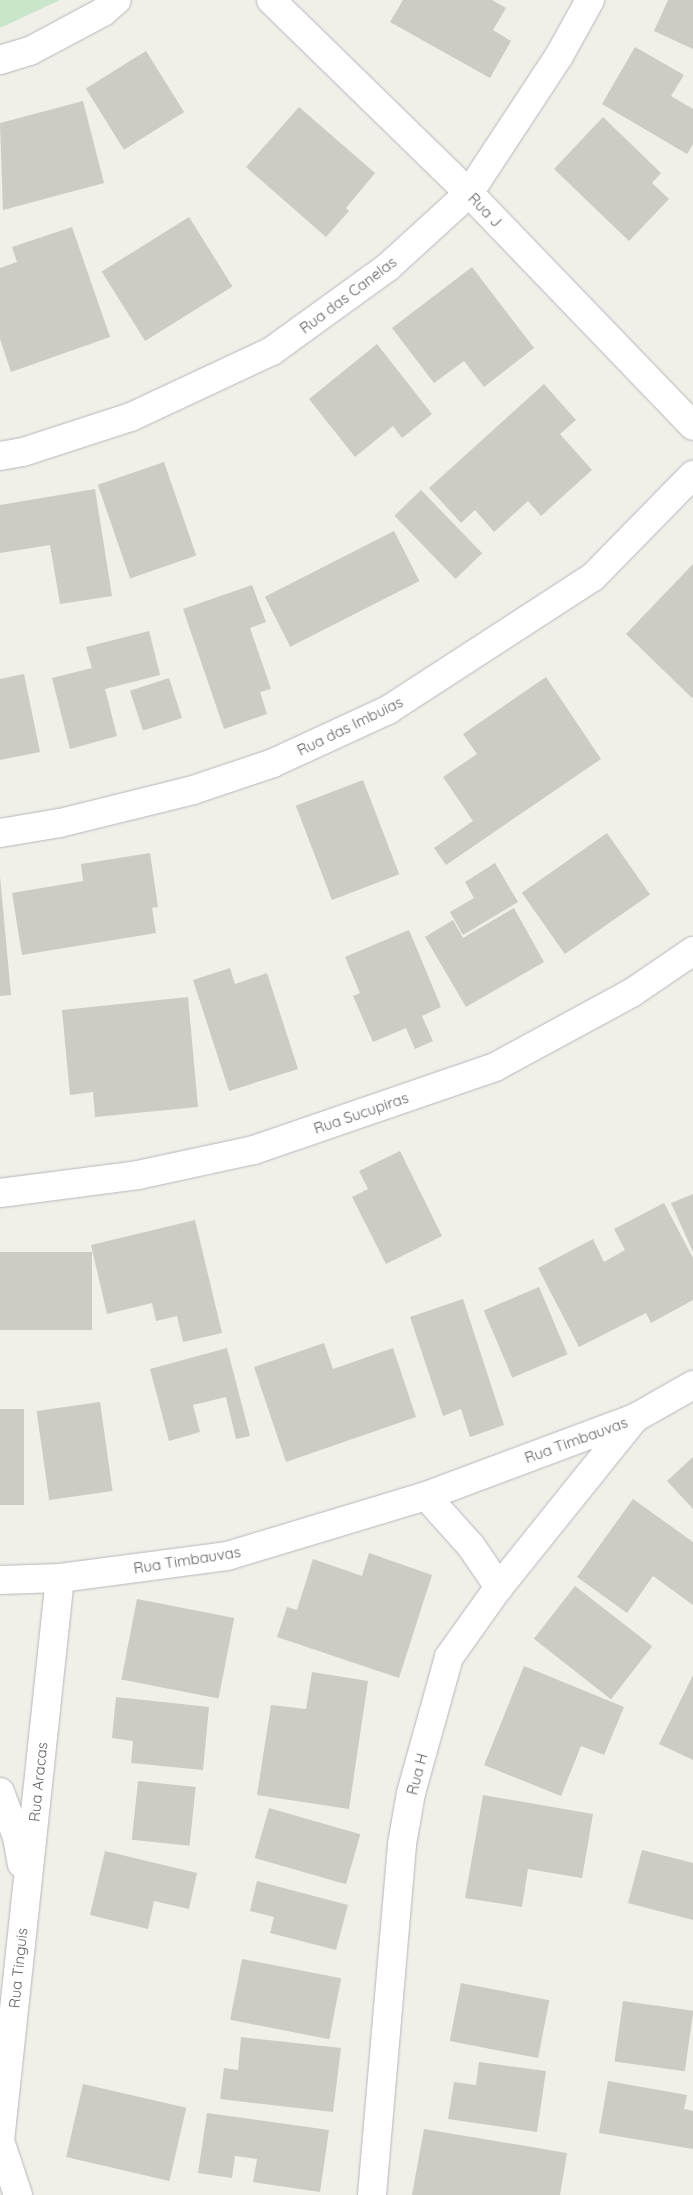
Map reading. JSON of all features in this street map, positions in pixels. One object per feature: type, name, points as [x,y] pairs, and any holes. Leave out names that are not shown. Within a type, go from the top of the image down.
[{"type":"street","points":[[0,60],[30,51],[103,12],[117,0]]},
{"type":"street","name":"Rua J","points":[[271,0],[469,193],[693,426]]},
{"type":"street","name":"Rua das Canelas","points":[[0,456],[23,452],[131,417],[272,351],[388,267],[469,193],[558,56],[590,0]]},
{"type":"street","name":"Rua das Imbuias","points":[[0,833],[60,823],[193,790],[273,763],[388,710],[594,577],[693,475]]},
{"type":"street","name":"Rua Sucupiras","points":[[0,1193],[138,1175],[254,1150],[495,1067],[633,992],[693,950]]},
{"type":"street","name":"Rua Timbauvas","points":[[0,1580],[60,1578],[227,1556],[426,1496],[635,1418],[693,1385]]},
{"type":"street","name":"Rua H","points":[[372,2195],[402,1844],[411,1793],[449,1657],[499,1587],[635,1418]]},
{"type":"street","points":[[426,1496],[471,1546],[499,1587]]},
{"type":"street","name":"Rua Aracas","points":[[26,1888],[60,1578]]},
{"type":"street","name":"Rua Aracas","points":[[0,1792],[17,1837],[26,1888]]},
{"type":"street","name":"Rua Tinguis","points":[[18,2195],[0,2141],[26,1888]]},
{"type":"green space","points":[[0,0],[60,0],[0,28]]},
{"type":"building","points":[[403,0],[492,0],[506,8],[493,30],[511,41],[490,78],[390,22]]},
{"type":"building","points":[[668,0],[693,0],[693,49],[654,31]]},
{"type":"building","points":[[635,47],[684,75],[671,96],[693,109],[693,144],[687,154],[602,104]]},
{"type":"building","points":[[146,51],[184,112],[124,150],[86,89]]},
{"type":"building","points":[[83,101],[104,183],[3,210],[0,123]]},
{"type":"building","points":[[299,107],[375,173],[346,208],[349,211],[326,237],[246,167]]},
{"type":"building","points":[[603,117],[661,173],[652,183],[669,199],[629,241],[554,169]]},
{"type":"building","points":[[189,217],[232,287],[145,341],[102,272]]},
{"type":"building","points":[[72,227],[110,337],[11,372],[0,339],[0,268],[17,262],[12,247]]},
{"type":"building","points":[[472,267],[534,348],[484,387],[464,361],[434,383],[392,328]]},
{"type":"building","points":[[377,344],[432,414],[402,438],[393,426],[355,457],[309,399]]},
{"type":"building","points":[[544,384],[576,420],[560,434],[592,470],[541,516],[528,501],[494,532],[475,510],[461,523],[429,488]]},
{"type":"building","points":[[164,462],[196,556],[130,578],[98,485]]},
{"type":"building","points":[[95,489],[112,596],[60,604],[50,545],[0,553],[0,505]]},
{"type":"building","points":[[421,490],[482,553],[456,579],[394,516]]},
{"type":"building","points":[[394,531],[419,581],[290,647],[265,597]]},
{"type":"building","points":[[693,564],[693,697],[692,698],[626,634]]},
{"type":"building","points":[[252,585],[266,622],[250,628],[271,689],[260,692],[267,714],[224,729],[183,609]]},
{"type":"building","points":[[149,631],[160,675],[105,689],[117,736],[70,749],[52,678],[92,668],[86,647]]},
{"type":"building","points":[[24,674],[40,752],[0,760],[0,679]]},
{"type":"building","points":[[546,677],[601,759],[446,865],[434,848],[473,821],[443,777],[477,754],[463,734]]},
{"type":"building","points":[[169,678],[182,718],[143,731],[130,691]]},
{"type":"building","points":[[363,780],[399,874],[332,900],[296,806]]},
{"type":"building","points":[[607,833],[650,894],[565,954],[522,893]]},
{"type":"building","points":[[150,853],[158,907],[152,908],[156,933],[22,955],[12,893],[83,881],[81,864]]},
{"type":"building","points":[[495,863],[518,902],[463,935],[450,912],[474,898],[465,882]]},
{"type":"building","points":[[0,876],[11,995],[0,996]]},
{"type":"building","points":[[514,908],[544,962],[466,1007],[425,937],[453,920],[463,938]]},
{"type":"building","points":[[409,930],[441,1007],[422,1016],[433,1041],[415,1049],[406,1028],[373,1042],[353,996],[360,993],[345,957]]},
{"type":"building","points":[[230,968],[235,984],[267,973],[298,1069],[229,1091],[193,980]]},
{"type":"building","points":[[188,997],[198,1107],[95,1117],[93,1092],[70,1095],[62,1010]]},
{"type":"building","points":[[400,1151],[442,1236],[386,1264],[352,1197],[368,1189],[359,1171]]},
{"type":"building","points":[[693,1194],[693,1252],[671,1203]]},
{"type":"building","points":[[664,1203],[693,1258],[693,1300],[651,1323],[646,1313],[579,1347],[538,1268],[593,1239],[604,1262],[625,1250],[614,1229]]},
{"type":"building","points":[[195,1220],[222,1333],[183,1342],[177,1316],[156,1321],[152,1303],[107,1314],[91,1245]]},
{"type":"building","points":[[0,1252],[92,1252],[92,1330],[0,1330]]},
{"type":"building","points":[[539,1287],[568,1354],[512,1378],[484,1310]]},
{"type":"building","points":[[463,1299],[504,1425],[470,1437],[461,1409],[443,1416],[410,1317]]},
{"type":"building","points":[[324,1343],[333,1369],[393,1348],[416,1417],[286,1462],[254,1367]]},
{"type":"building","points":[[227,1348],[250,1436],[236,1439],[226,1397],[193,1405],[200,1432],[169,1441],[150,1369]]},
{"type":"building","points":[[100,1402],[113,1491],[49,1500],[37,1411]]},
{"type":"building","points":[[0,1409],[24,1409],[24,1505],[0,1505]]},
{"type":"building","points":[[693,1457],[693,1509],[667,1481]]},
{"type":"building","points":[[633,1499],[693,1542],[693,1605],[653,1576],[627,1613],[577,1577]]},
{"type":"building","points":[[369,1553],[432,1575],[399,1678],[277,1637],[287,1607],[297,1610],[313,1559],[362,1576]]},
{"type":"building","points":[[575,1586],[652,1646],[611,1699],[534,1639]]},
{"type":"building","points":[[137,1599],[234,1618],[219,1698],[121,1679]]},
{"type":"building","points":[[524,1666],[624,1707],[604,1755],[581,1746],[561,1796],[484,1765]]},
{"type":"building","points":[[312,1672],[368,1681],[349,1809],[257,1795],[271,1705],[306,1709]]},
{"type":"building","points":[[693,1675],[693,1760],[659,1744]]},
{"type":"building","points":[[116,1697],[209,1707],[203,1770],[131,1763],[133,1741],[112,1738]]},
{"type":"building","points":[[138,1781],[196,1787],[190,1846],[132,1840]]},
{"type":"building","points":[[483,1795],[593,1814],[582,1878],[528,1869],[522,1907],[465,1898]]},
{"type":"building","points":[[269,1808],[360,1834],[346,1884],[255,1858]]},
{"type":"building","points":[[642,1850],[693,1863],[693,1920],[628,1903]]},
{"type":"building","points":[[105,1851],[197,1873],[189,1909],[154,1901],[148,1929],[90,1915]]},
{"type":"building","points":[[257,1881],[348,1905],[336,1950],[270,1933],[274,1917],[250,1911]]},
{"type":"building","points":[[242,1959],[341,1978],[329,2039],[230,2020]]},
{"type":"building","points":[[461,1983],[549,2000],[538,2058],[450,2041]]},
{"type":"building","points":[[623,2001],[693,2011],[685,2071],[615,2061]]},
{"type":"building","points":[[241,2037],[341,2048],[333,2112],[220,2099],[224,2068],[238,2070]]},
{"type":"building","points":[[479,2062],[546,2071],[537,2132],[448,2119],[454,2082],[476,2085]]},
{"type":"building","points":[[608,2081],[687,2095],[684,2109],[693,2111],[693,2149],[599,2133]]},
{"type":"building","points":[[83,2084],[186,2108],[169,2181],[66,2157]]},
{"type":"building","points":[[207,2113],[329,2130],[320,2192],[253,2182],[257,2159],[235,2156],[232,2178],[198,2173]]},
{"type":"building","points":[[424,2129],[567,2153],[560,2195],[412,2195]]}]
